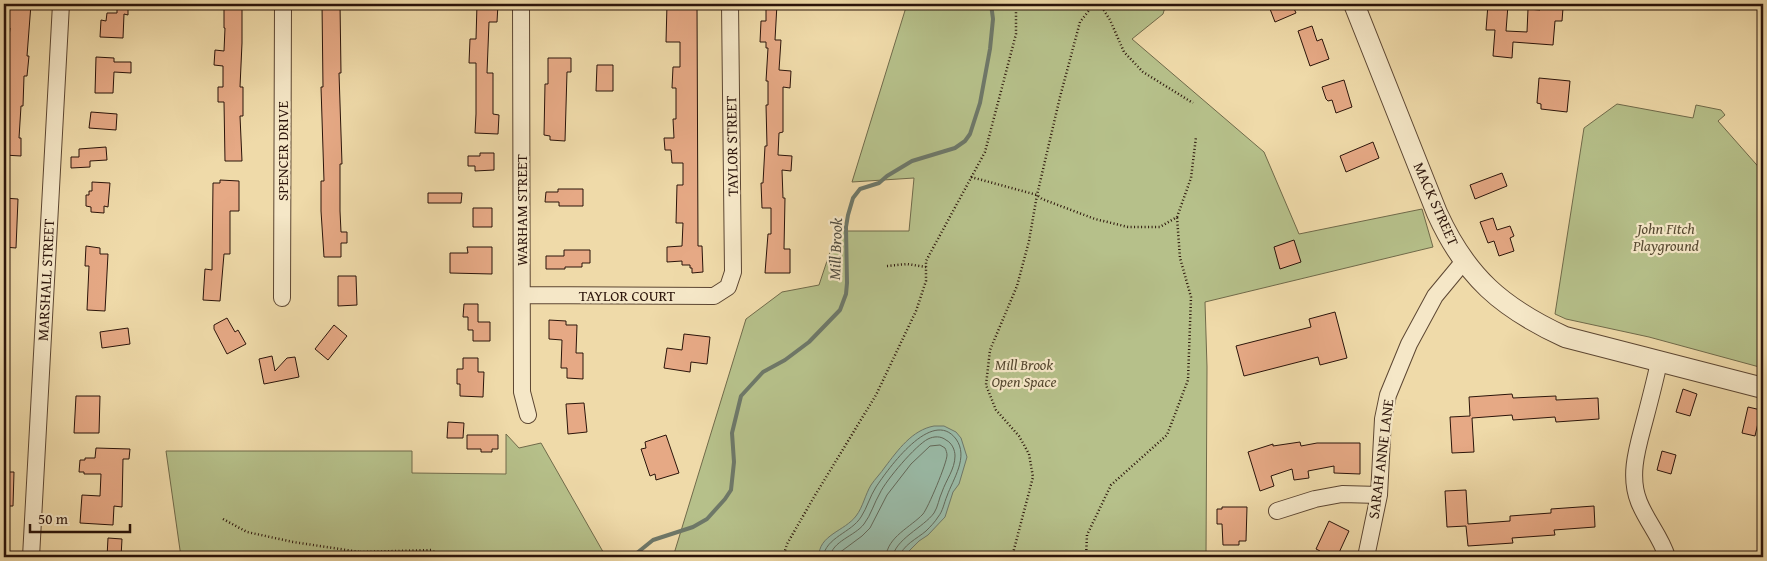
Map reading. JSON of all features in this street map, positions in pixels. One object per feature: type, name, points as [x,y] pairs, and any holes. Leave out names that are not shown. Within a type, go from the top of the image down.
[{"type":"street","name":"MARSHALL STREET","points":[[30,557],[60,4]]},
{"type":"street","name":"SPENCER DRIVE","points":[[282,298],[283,4]]},
{"type":"street","name":"WARHAM STREET","points":[[521,4],[522,392],[528,415]]},
{"type":"street","name":"TAYLOR STREET","points":[[728,287],[733,272],[730,4]]},
{"type":"street","name":"MACK STREET","points":[[1354,4],[1436,212],[1448,238],[1483,284],[1506,305],[1536,324],[1565,338],[1763,388]]},
{"type":"street","name":"SARAH ANNE LANE","points":[[1366,557],[1379,495],[1383,419],[1388,395],[1409,344],[1434,296],[1464,261]]},
{"type":"street","name":"TAYLOR COURT","points":[[522,296],[714,296],[728,287]]},
{"type":"street","points":[[1659,362],[1635,457],[1634,480],[1638,501],[1650,525],[1661,539],[1667,557]]},
{"type":"street","points":[[1277,510],[1315,499],[1342,494],[1379,495]]},
{"type":"path","points":[[783,557],[787,544],[876,395],[916,311],[926,281],[926,261],[985,152],[1016,34],[1016,4]]},
{"type":"path","points":[[1012,557],[1033,477],[1029,454],[1019,436],[996,410],[986,385],[990,350],[1017,286],[1029,241],[1037,195],[1060,97],[1080,22],[1094,4]]},
{"type":"path","points":[[1100,4],[1110,20],[1124,52],[1143,72],[1193,103]]},
{"type":"path","points":[[1086,557],[1087,535],[1111,485],[1167,435],[1188,380],[1191,297],[1180,258],[1177,216],[1191,178],[1196,137]]},
{"type":"path","points":[[971,177],[1037,195],[1042,199],[1095,220],[1128,227],[1160,227],[1177,216]]},
{"type":"path","points":[[887,266],[907,264],[926,267]]},
{"type":"path","points":[[222,518],[247,532],[293,542],[360,552],[432,550],[440,557]]},
{"type":"path","points":[[360,552],[362,557]]},
{"type":"green space","name":"Mill Brook Open Space","points":[[907,4],[1166,4],[1163,14],[1132,39],[1264,152],[1299,234],[1422,209],[1433,247],[1205,302],[1207,367],[1206,557],[673,557],[746,319],[782,292],[819,285],[837,231],[909,231],[914,178],[852,182]]},
{"type":"green space","name":"John Fitch Playground","points":[[1617,104],[1693,118],[1696,105],[1721,110],[1725,115],[1718,121],[1763,172],[1763,368],[1649,337],[1566,319],[1555,314],[1584,128]]},
{"type":"green space","points":[[506,434],[519,448],[541,443],[606,557],[181,557],[166,451],[412,451],[412,473],[506,474]]},
{"type":"water","points":[[934,426],[944,426],[956,432],[961,438],[967,457],[959,484],[953,492],[945,517],[903,557],[819,557],[820,550],[827,538],[856,516],[871,485],[900,448],[912,436]]},
{"type":"building","points":[[10,4],[31,4],[27,56],[29,56],[27,76],[24,76],[23,106],[21,106],[19,138],[21,138],[21,156],[4,155],[4,86],[10,28],[8,28]]},
{"type":"building","points":[[117,4],[128,4],[128,15],[124,14],[123,38],[100,37],[101,20],[106,21],[107,13],[117,13]]},
{"type":"building","points":[[224,4],[242,4],[240,87],[243,87],[243,116],[240,116],[242,161],[225,161],[224,102],[218,102],[218,87],[223,87],[223,66],[214,65],[215,50],[224,51]]},
{"type":"building","points":[[322,4],[340,4],[341,73],[339,73],[342,164],[340,164],[340,211],[341,232],[347,232],[347,243],[341,243],[341,257],[324,257],[321,211],[321,181],[324,181],[321,87],[323,87]]},
{"type":"building","points":[[477,4],[498,4],[497,22],[489,22],[487,73],[493,73],[493,114],[499,115],[498,134],[475,133],[476,63],[469,63],[470,39],[476,39]]},
{"type":"building","points":[[667,4],[697,4],[698,246],[702,246],[703,272],[692,273],[690,265],[682,265],[682,261],[667,262],[667,247],[682,246],[683,223],[676,223],[677,185],[683,185],[683,163],[672,163],[671,150],[665,150],[664,138],[674,138],[673,119],[676,119],[676,88],[672,88],[673,67],[680,67],[680,42],[666,42]]},
{"type":"building","points":[[766,4],[777,4],[775,40],[781,40],[779,70],[791,71],[790,88],[783,87],[783,132],[779,133],[778,155],[792,156],[791,171],[782,170],[783,198],[785,198],[784,249],[790,249],[790,273],[765,273],[768,234],[771,234],[771,208],[762,208],[761,183],[763,183],[765,146],[767,146],[766,105],[768,105],[768,81],[766,81],[768,48],[766,48],[766,42],[760,42],[761,21],[766,21]]},
{"type":"building","points":[[1283,4],[1292,4],[1296,13],[1275,22],[1270,9]]},
{"type":"building","points":[[1488,4],[1508,5],[1506,31],[1527,32],[1528,9],[1540,10],[1541,4],[1560,4],[1559,8],[1563,8],[1562,21],[1555,21],[1553,45],[1513,42],[1512,58],[1493,56],[1495,30],[1486,30]]},
{"type":"building","points":[[1312,26],[1317,41],[1322,39],[1329,59],[1310,66],[1298,31]]},
{"type":"building","points":[[96,57],[114,58],[114,62],[131,62],[131,73],[114,72],[113,93],[95,93]]},
{"type":"building","points":[[548,58],[571,58],[571,72],[567,72],[565,141],[550,140],[550,136],[544,135],[545,84],[548,84]]},
{"type":"building","points":[[597,65],[613,65],[613,91],[596,91]]},
{"type":"building","points":[[1539,78],[1570,81],[1567,112],[1541,109],[1541,104],[1537,103]]},
{"type":"building","points":[[1344,80],[1352,107],[1336,113],[1332,100],[1328,101],[1326,99],[1322,87]]},
{"type":"building","points":[[91,112],[117,114],[116,130],[89,128]]},
{"type":"building","points":[[1373,142],[1379,158],[1346,172],[1340,156]]},
{"type":"building","points":[[106,147],[107,160],[90,161],[90,167],[71,168],[71,157],[79,157],[79,149]]},
{"type":"building","points":[[480,153],[494,153],[494,170],[475,171],[475,166],[468,166],[468,156],[480,156]]},
{"type":"building","points":[[1502,173],[1507,186],[1475,199],[1470,185]]},
{"type":"building","points":[[220,180],[239,181],[239,211],[230,211],[230,254],[224,254],[220,301],[203,300],[205,269],[212,270],[213,183],[220,183]]},
{"type":"building","points":[[92,182],[110,183],[108,207],[104,206],[104,213],[91,212],[91,207],[86,206],[86,195],[89,195],[89,191],[92,191]]},
{"type":"building","points":[[558,189],[583,189],[583,206],[559,206],[559,202],[545,202],[546,192],[558,192]]},
{"type":"building","points":[[428,193],[462,193],[461,203],[428,203]]},
{"type":"building","points":[[4,198],[18,199],[16,248],[4,247]]},
{"type":"building","points":[[473,208],[492,208],[492,227],[473,227]]},
{"type":"building","points":[[1493,218],[1497,230],[1510,226],[1514,236],[1510,238],[1514,251],[1499,256],[1494,241],[1488,243],[1480,222]]},
{"type":"building","points":[[1294,240],[1301,262],[1280,269],[1274,247]]},
{"type":"building","points":[[86,246],[100,248],[100,254],[108,254],[105,311],[87,310],[89,266],[85,266]]},
{"type":"building","points":[[467,247],[492,247],[492,274],[450,273],[450,253],[468,253]]},
{"type":"building","points":[[564,250],[590,250],[590,263],[582,263],[582,267],[546,269],[546,256],[564,256]]},
{"type":"building","points":[[338,276],[356,276],[357,305],[338,306]]},
{"type":"building","points":[[464,304],[478,304],[478,322],[490,322],[490,341],[473,341],[473,330],[468,330],[468,317],[463,317]]},
{"type":"building","points":[[1335,312],[1347,358],[1320,365],[1318,357],[1244,376],[1236,346],[1311,327],[1309,319]]},
{"type":"building","points":[[227,318],[235,332],[238,330],[246,344],[227,354],[214,329],[214,325]]},
{"type":"building","points":[[549,320],[566,321],[566,325],[577,325],[576,353],[583,353],[583,379],[567,378],[567,368],[561,368],[562,340],[549,339]]},
{"type":"building","points":[[334,325],[347,336],[328,360],[315,349]]},
{"type":"building","points":[[128,328],[130,344],[102,348],[100,332]]},
{"type":"building","points":[[684,334],[710,337],[707,364],[691,362],[690,372],[664,368],[667,348],[682,350]]},
{"type":"building","points":[[272,356],[275,371],[287,358],[295,357],[299,377],[264,384],[259,359]]},
{"type":"building","points":[[463,358],[478,358],[478,372],[484,372],[483,397],[460,396],[460,384],[457,384],[457,369],[463,369]]},
{"type":"building","points":[[1683,389],[1697,394],[1690,416],[1676,412]]},
{"type":"building","points":[[1512,394],[1513,398],[1556,396],[1556,400],[1598,398],[1599,419],[1556,422],[1555,417],[1513,420],[1512,415],[1472,418],[1474,452],[1452,453],[1450,417],[1470,416],[1469,397]]},
{"type":"building","points":[[76,396],[100,396],[99,433],[74,433]]},
{"type":"building","points":[[584,403],[587,432],[568,434],[566,404]]},
{"type":"building","points":[[1748,407],[1761,410],[1755,436],[1742,433]]},
{"type":"building","points":[[448,422],[464,423],[463,438],[447,438]]},
{"type":"building","points":[[467,435],[498,435],[498,449],[492,449],[492,452],[481,452],[481,449],[467,449]]},
{"type":"building","points":[[666,435],[679,473],[656,480],[655,474],[650,476],[641,449],[646,448],[645,442]]},
{"type":"building","points":[[1300,442],[1301,446],[1317,443],[1360,443],[1360,474],[1334,473],[1334,466],[1308,471],[1309,478],[1294,480],[1292,469],[1271,476],[1274,486],[1260,491],[1248,452],[1273,444],[1273,446]]},
{"type":"building","points":[[96,448],[130,449],[129,459],[123,459],[122,507],[114,506],[113,525],[80,523],[82,495],[100,496],[101,474],[84,474],[84,472],[79,472],[80,460],[95,458]]},
{"type":"building","points":[[1662,451],[1676,455],[1671,474],[1657,470]]},
{"type":"building","points":[[4,472],[14,472],[13,506],[4,506]]},
{"type":"building","points":[[1466,490],[1468,524],[1510,521],[1510,516],[1551,513],[1551,509],[1594,506],[1595,527],[1554,530],[1555,535],[1512,538],[1513,543],[1468,546],[1466,526],[1447,527],[1445,491]]},
{"type":"building","points":[[1222,507],[1247,507],[1246,541],[1239,541],[1239,545],[1223,545],[1222,524],[1217,524],[1217,509],[1222,509]]},
{"type":"building","points":[[1329,521],[1349,531],[1337,557],[1316,557],[1320,551],[1316,549]]},
{"type":"building","points":[[108,538],[122,539],[121,557],[107,557]]},
{"type":"waterway","name":"Mill Brook","points":[[632,557],[653,540],[693,527],[707,519],[731,490],[734,462],[732,433],[741,396],[763,372],[785,360],[809,342],[840,310],[846,294],[847,283],[846,227],[853,198],[860,189],[879,183],[912,161],[955,148],[965,141],[970,134],[980,103],[990,49],[993,19],[991,4]]}]
